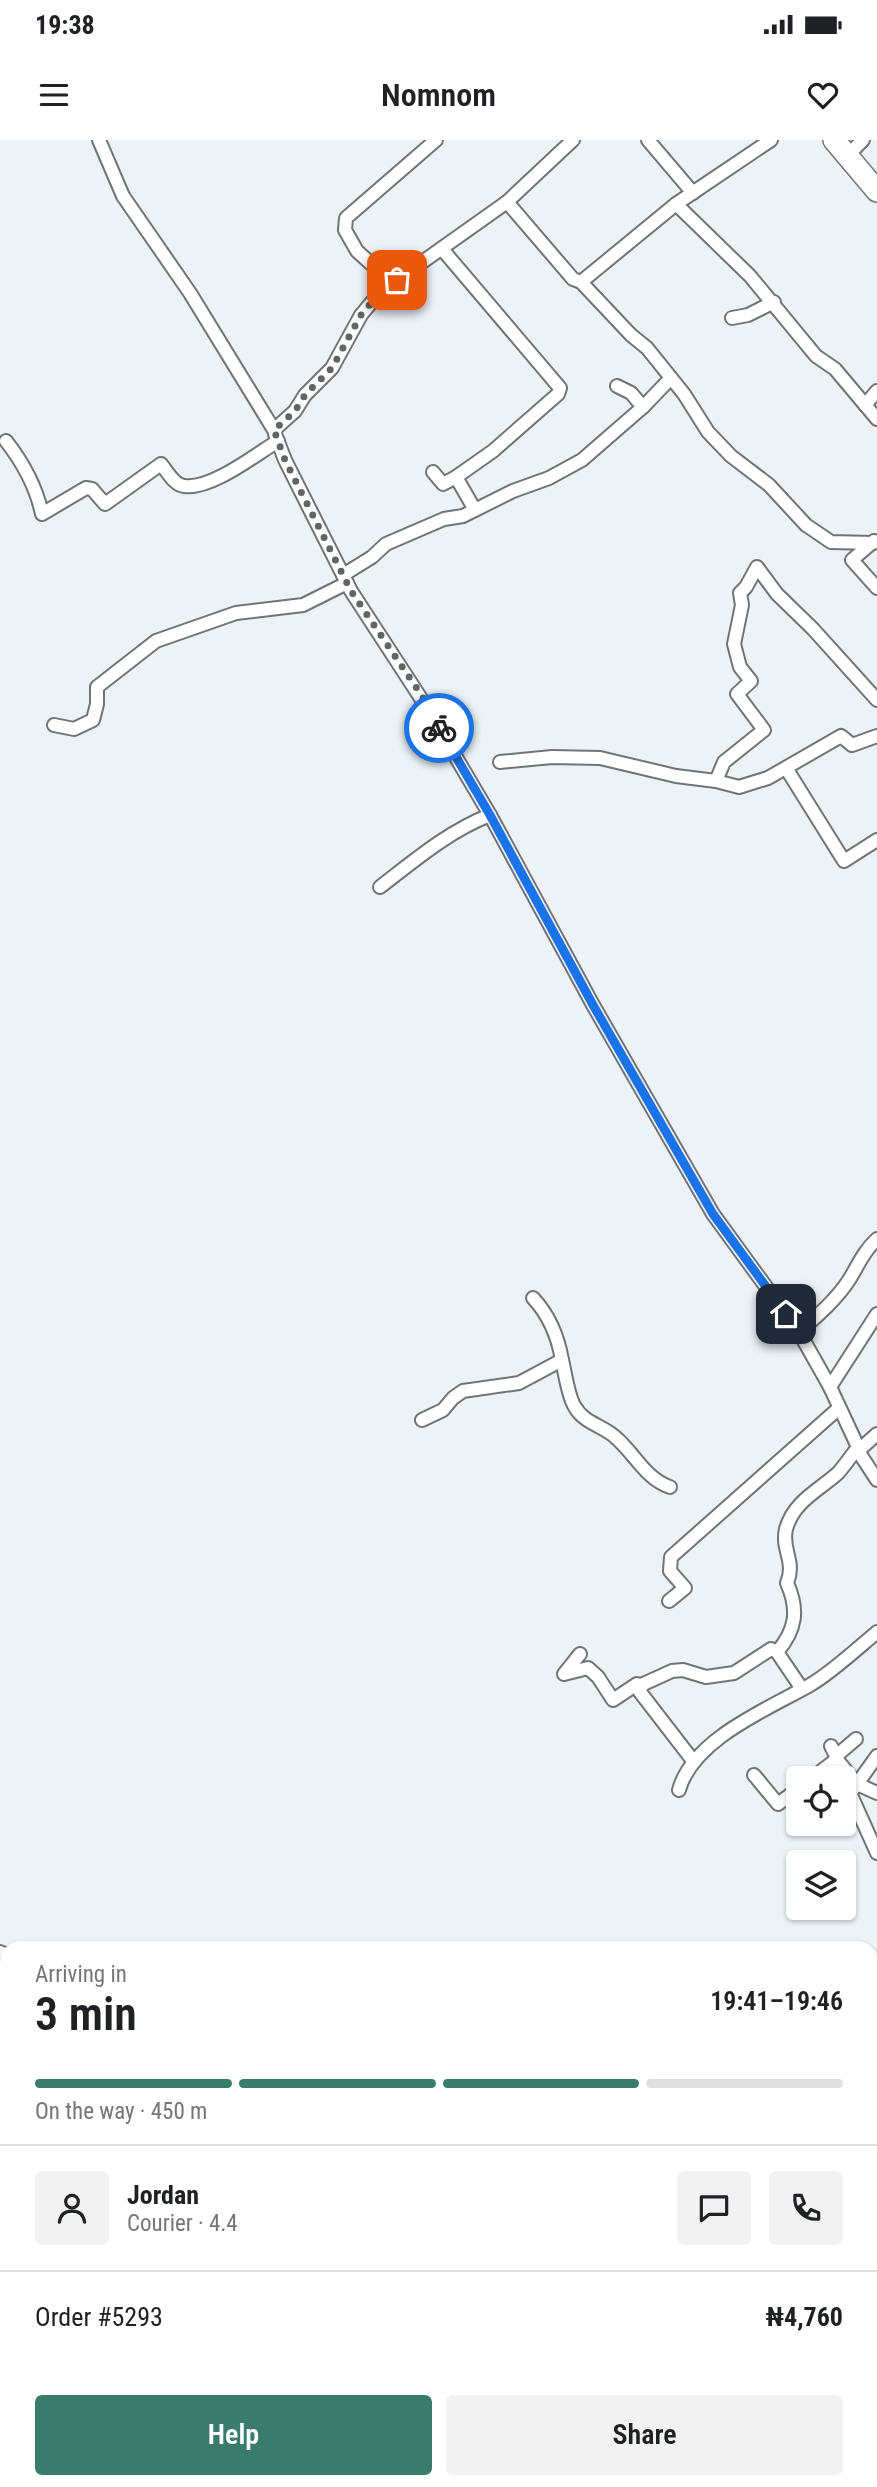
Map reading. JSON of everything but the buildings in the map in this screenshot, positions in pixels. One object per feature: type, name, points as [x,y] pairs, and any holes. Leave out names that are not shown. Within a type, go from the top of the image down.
[{"type":"highway","points":[[841,148],[877,191]]},
{"type":"street","points":[[99,140],[123,196],[190,293],[276,436],[285,460],[345,579],[422,696],[593,1005],[713,1214],[799,1332],[830,1388],[858,1449],[877,1480]]},
{"type":"street","points":[[397,280],[390,281],[384,277],[357,251],[345,230],[346,218],[436,140]]},
{"type":"street","points":[[6,441],[22,463],[37,492],[42,514],[86,488],[92,489],[105,504],[161,464],[176,483],[183,487],[201,484],[228,472],[276,436],[305,395],[332,368],[361,315],[376,297],[507,202],[573,140]]},
{"type":"street","points":[[648,140],[693,192]]},
{"type":"street","points":[[581,282],[676,204],[771,140]]},
{"type":"street","points":[[841,148],[863,140]]},
{"type":"street","points":[[507,202],[573,279],[581,282],[631,335],[647,348],[684,394],[708,432],[731,456],[769,485],[806,525],[831,542],[875,540]]},
{"type":"street","points":[[676,204],[774,302],[816,356],[835,369],[877,419]]},
{"type":"street","points":[[433,472],[443,484],[456,477],[524,425],[558,394],[561,388],[540,367],[442,249]]},
{"type":"street","points":[[732,318],[748,315],[774,302]]},
{"type":"street","points":[[54,725],[74,729],[93,720],[97,687],[156,641],[236,613],[303,605],[345,579],[386,544],[444,519],[463,516],[513,491],[549,478],[582,460],[643,407],[670,379]]},
{"type":"street","points":[[617,386],[631,393],[643,407]]},
{"type":"street","points":[[865,405],[877,391]]},
{"type":"street","points":[[456,477],[475,510]]},
{"type":"street","points":[[875,540],[852,560],[877,588]]},
{"type":"street","points":[[716,781],[724,762],[764,730],[737,694],[751,681],[740,667],[734,644],[742,605],[740,593],[757,567],[777,594],[813,629],[877,700]]},
{"type":"street","points":[[500,762],[552,757],[600,758],[739,787],[766,778],[841,736],[852,745],[877,736]]},
{"type":"street","points":[[786,768],[844,861],[877,840]]},
{"type":"street","points":[[380,887],[469,823],[490,815]]},
{"type":"street","points":[[799,1332],[834,1300],[850,1279],[865,1250],[877,1239]]},
{"type":"street","points":[[533,1298],[552,1327],[559,1344],[573,1406],[592,1424],[614,1436],[657,1483],[670,1487]]},
{"type":"street","points":[[830,1388],[877,1314]]},
{"type":"street","points":[[422,1420],[443,1410],[463,1391],[519,1384],[562,1360]]},
{"type":"street","points":[[669,1601],[685,1588],[670,1571],[671,1557],[839,1408]]},
{"type":"street","points":[[777,1651],[791,1634],[794,1624],[792,1594],[787,1583],[791,1574],[791,1560],[785,1541],[789,1522],[812,1492],[838,1473],[858,1449],[877,1434]]},
{"type":"street","points":[[679,1790],[685,1773],[705,1750],[732,1730],[816,1681],[877,1632]]},
{"type":"street","points":[[639,1686],[672,1671],[698,1672],[706,1677],[734,1673],[771,1649],[777,1651],[802,1689]]},
{"type":"street","points":[[580,1654],[564,1674],[588,1668],[598,1676],[613,1700],[637,1684],[643,1686],[639,1686]]},
{"type":"street","points":[[639,1686],[640,1692],[694,1762]]},
{"type":"street","points":[[823,1766],[835,1753],[856,1739]]},
{"type":"street","points":[[835,1753],[857,1784],[877,1793]]},
{"type":"street","points":[[877,1756],[850,1793],[877,1853]]},
{"type":"street","points":[[754,1775],[778,1804],[786,1798]]},
{"type":"way so far","points":[[397,280],[376,297],[361,315],[332,368],[305,395],[295,411],[274,430],[285,460],[351,591],[422,696],[439,728]]},
{"type":"route","points":[[439,728],[713,1214],[786,1314]]}]
